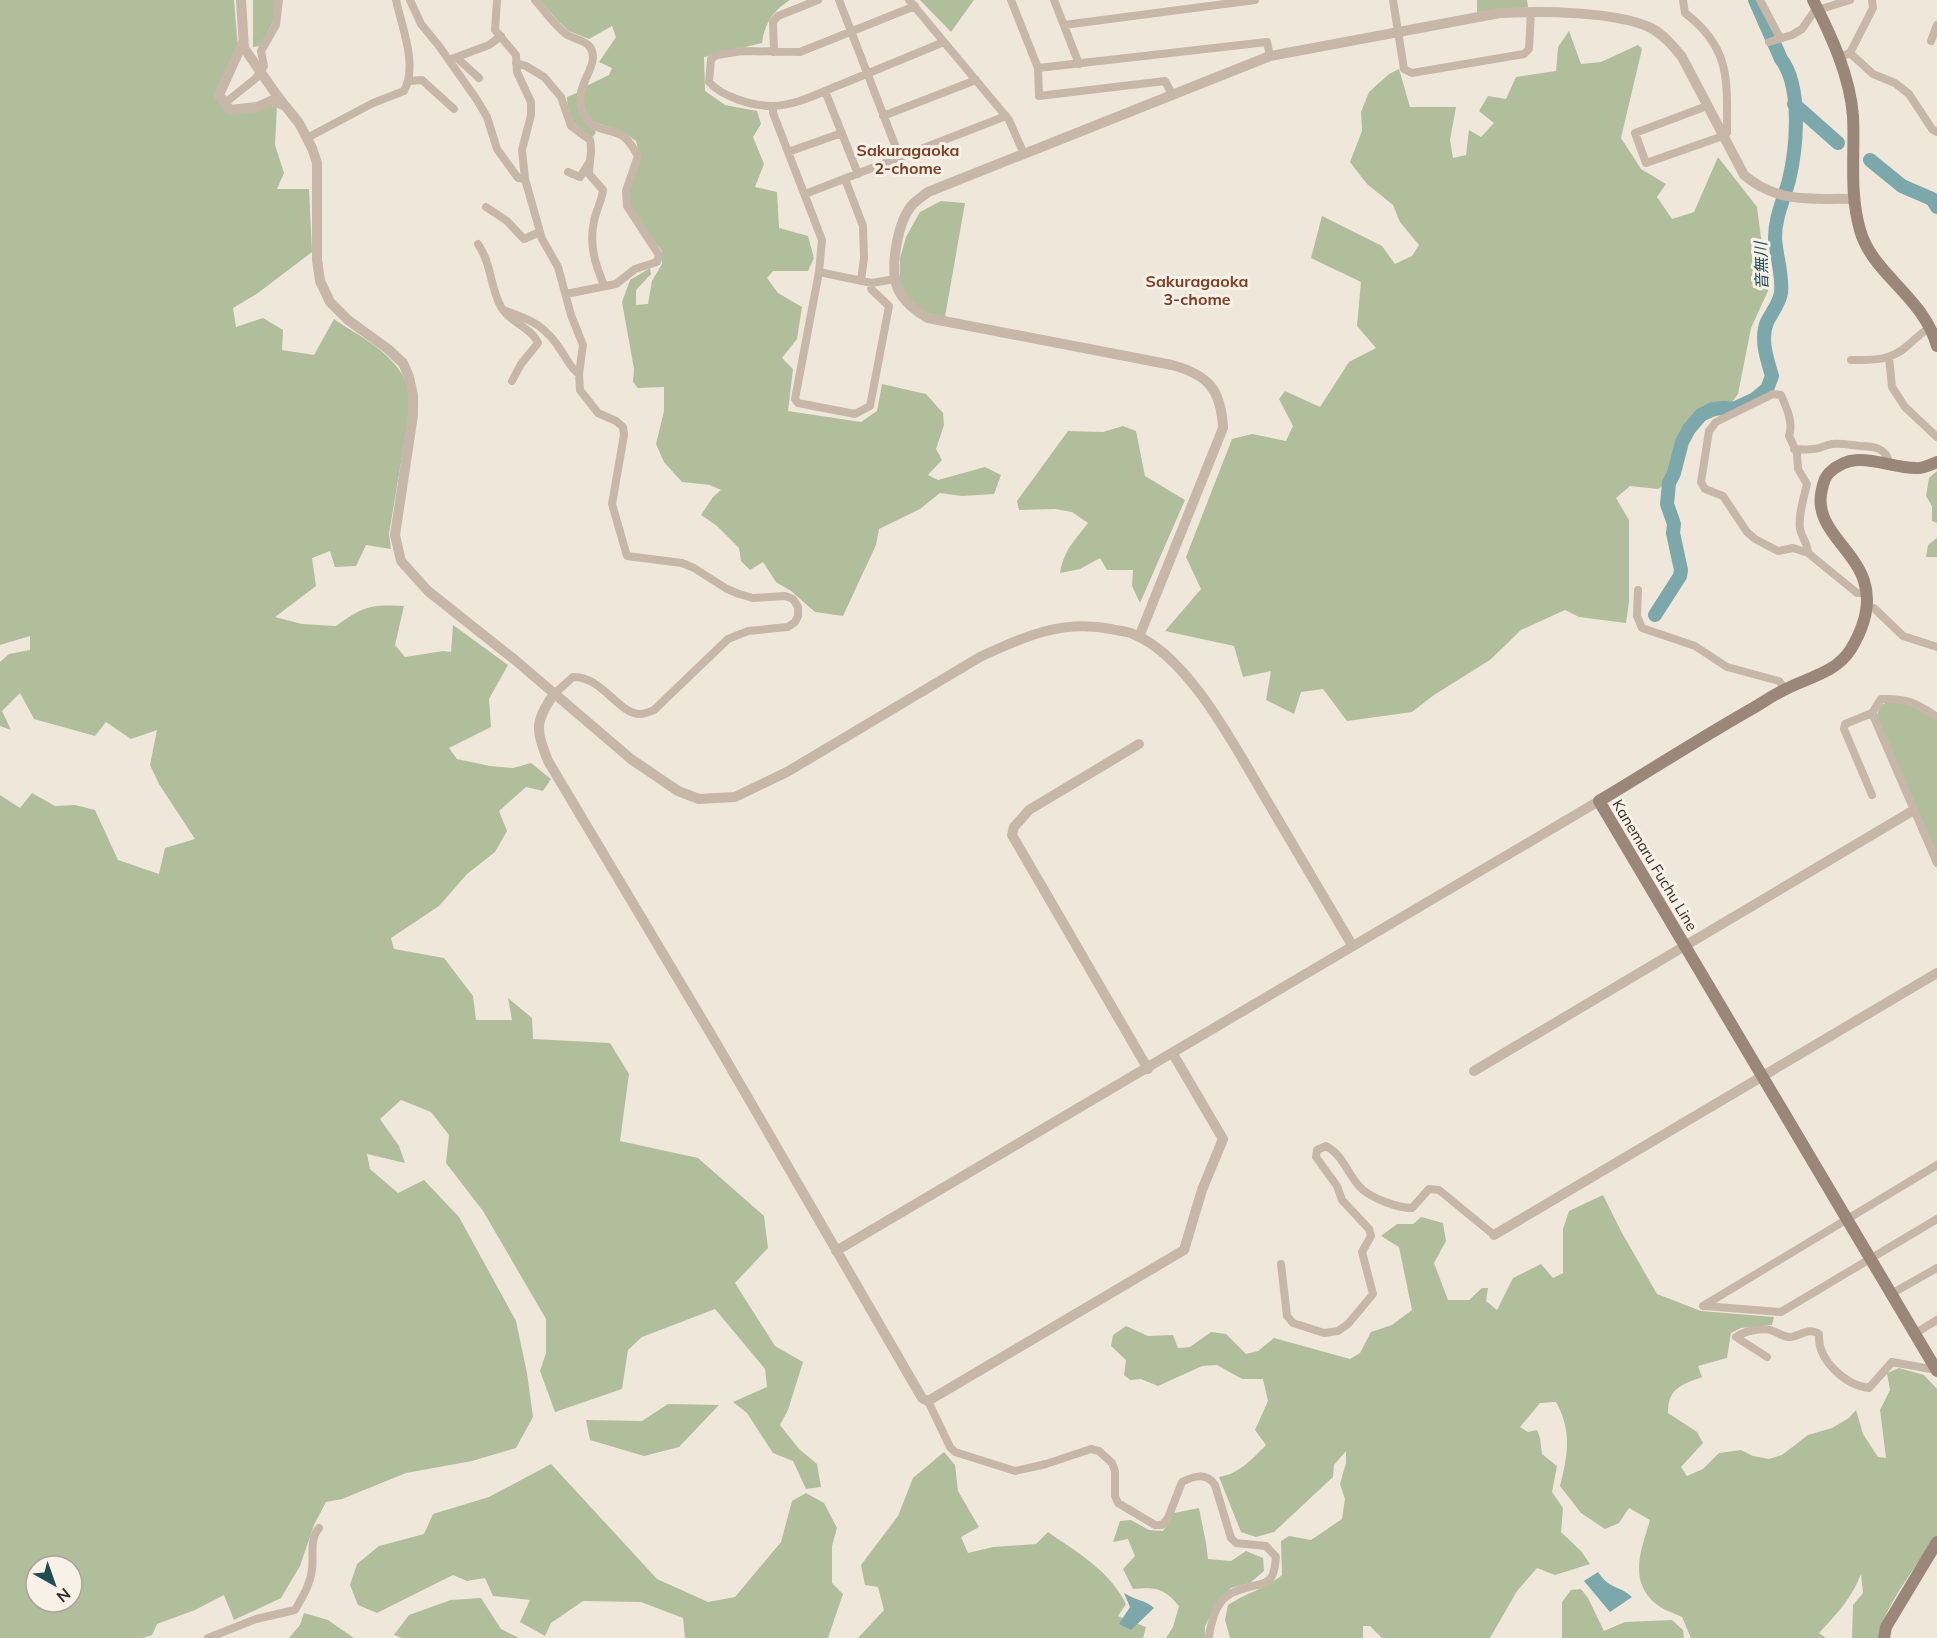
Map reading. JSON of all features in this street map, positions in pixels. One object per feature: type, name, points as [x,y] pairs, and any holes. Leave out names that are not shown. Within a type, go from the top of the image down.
[{"type":"main road","points":[[1816,5],[1845,55],[1853,116],[1854,199],[1865,244],[1875,259],[1906,292],[1925,318],[1935,338]]},
{"type":"main road","name":"Kanemaru Fuchu Line","points":[[1937,462],[1917,469],[1860,459],[1845,463],[1828,473],[1823,483],[1820,496],[1822,516],[1829,530],[1858,567],[1867,592],[1867,606],[1862,626],[1849,652],[1838,665],[1823,674],[1785,689],[1599,801],[1937,1370]]},
{"type":"main road","points":[[1884,1638],[1886,1627],[1937,1542]]},
{"type":"street","points":[[241,0],[243,45],[254,65],[307,138],[317,163],[317,260],[320,281],[330,302],[348,320],[403,363],[413,394],[411,426],[395,535],[401,561],[428,591],[631,759],[678,791],[699,799],[735,797],[787,772],[980,657],[1042,630],[1102,627],[1132,633],[1171,659],[1197,690],[1231,741],[1352,945]]},
{"type":"street","points":[[225,104],[256,78],[264,66],[261,51],[276,25],[279,0]]},
{"type":"street","points":[[307,138],[373,104],[404,92],[409,81],[409,65],[396,0]]},
{"type":"street","points":[[411,0],[421,24],[453,59],[479,78]]},
{"type":"street","points":[[497,0],[495,30],[516,54],[517,72],[531,102],[531,115],[522,150],[525,179],[540,232],[558,267],[571,315],[583,345],[579,374],[580,390],[598,413],[616,421],[623,427],[624,435],[612,504],[627,556],[682,563],[727,589],[753,598],[785,596],[793,599],[798,607],[798,616],[795,622],[788,627],[748,631],[728,639],[654,710],[643,715],[633,713],[591,680],[582,676],[573,677],[554,694],[539,720],[540,739],[548,761],[718,1046],[922,1398],[928,1401],[950,1447],[955,1452],[1015,1471],[1046,1464],[1091,1449],[1099,1451],[1112,1463],[1115,1472],[1115,1497],[1118,1503],[1155,1525],[1162,1525],[1168,1518],[1182,1482],[1206,1476],[1215,1485],[1231,1538],[1236,1543],[1266,1546],[1275,1557],[1275,1567],[1270,1578],[1264,1583],[1235,1591],[1223,1598],[1210,1629],[1209,1638]]},
{"type":"street","points":[[535,0],[566,34],[589,45],[594,55],[592,67],[580,89],[580,103],[590,124],[622,135],[638,156],[626,191],[627,206],[659,255],[657,262],[635,270],[616,284],[566,294]]},
{"type":"street","points":[[774,52],[773,22],[778,16],[819,0]]},
{"type":"street","points":[[839,0],[900,158]]},
{"type":"street","points":[[1011,0],[1038,68],[1039,96],[1165,81],[1172,94]]},
{"type":"street","points":[[1054,0],[1079,64]]},
{"type":"street","points":[[1064,25],[1255,0]]},
{"type":"street","points":[[1393,0],[1404,69],[1412,73],[1524,54],[1529,49],[1531,6]]},
{"type":"street","points":[[1683,0],[1684,14],[1699,24],[1710,36],[1727,76],[1727,133],[1646,163],[1635,133],[1707,106]]},
{"type":"street","points":[[1760,0],[1780,38]]},
{"type":"street","points":[[1769,42],[1792,35],[1802,29],[1816,5],[1850,0]]},
{"type":"street","points":[[1872,0],[1873,8],[1845,55],[1873,74],[1895,83],[1910,94],[1932,129],[1937,132]]},
{"type":"street","points":[[944,42],[796,102],[773,106],[748,102],[716,90],[709,82],[711,59],[717,55],[742,51],[800,52],[851,32],[912,3],[1006,116],[1024,154]]},
{"type":"street","points":[[1139,637],[1223,428],[1222,409],[1215,391],[1204,379],[1190,370],[1173,365],[928,318],[918,313],[899,291],[894,269],[901,225],[912,205],[928,192],[1270,56],[1531,6],[1615,17],[1634,21],[1653,29],[1682,57],[1744,176],[1756,186],[1776,195],[1791,198],[1854,199]]},
{"type":"street","points":[[1931,41],[1937,25]]},
{"type":"street","points":[[453,59],[466,52],[489,45],[501,36]]},
{"type":"street","points":[[1038,68],[1267,42],[1270,56]]},
{"type":"street","points":[[243,45],[219,95],[225,104],[230,110],[257,107],[273,100],[286,107]]},
{"type":"street","points":[[453,59],[487,117],[497,149],[518,178],[525,179]]},
{"type":"street","points":[[516,63],[544,77],[561,97],[571,126],[590,140],[593,153],[580,177],[568,172]]},
{"type":"street","points":[[409,81],[422,80],[453,108]]},
{"type":"street","points":[[884,116],[976,80]]},
{"type":"street","points":[[825,91],[858,174]]},
{"type":"street","points":[[773,106],[772,113],[822,240],[819,272],[795,399],[798,403],[855,414],[870,406],[889,306],[871,289],[872,283]]},
{"type":"street","points":[[805,194],[1006,116]]},
{"type":"street","points":[[788,152],[842,133]]},
{"type":"street","points":[[589,163],[589,174],[603,190],[602,200],[594,220],[592,244],[594,260],[604,285]]},
{"type":"street","points":[[845,179],[863,226],[864,258],[861,281]]},
{"type":"street","points":[[486,207],[507,221],[524,239],[540,232]]},
{"type":"street","points":[[478,244],[487,258],[503,310],[511,321],[533,333],[538,343],[521,364],[512,381]]},
{"type":"street","points":[[819,272],[872,283],[895,279]]},
{"type":"street","points":[[503,310],[537,323],[550,335],[573,370],[579,374]]},
{"type":"street","points":[[1851,360],[1889,357],[1907,346],[1920,333],[1935,338]]},
{"type":"street","points":[[1889,357],[1892,387],[1905,407],[1937,437]]},
{"type":"street","points":[[1808,553],[1808,546],[1800,530],[1807,484],[1798,469],[1797,453],[1789,436],[1791,432],[1788,413],[1780,395],[1773,394],[1716,422],[1709,431],[1701,482],[1705,489],[1723,496],[1747,532],[1755,539],[1778,551],[1793,548],[1808,553],[1857,593],[1867,592]]},
{"type":"street","points":[[1794,449],[1814,449],[1828,444],[1847,443],[1858,446],[1872,445],[1881,450],[1889,459],[1889,464]]},
{"type":"street","points":[[1638,590],[1637,616],[1642,628],[1695,646],[1727,667],[1779,681],[1785,689]]},
{"type":"street","points":[[1867,606],[1874,608],[1903,636],[1937,647]]},
{"type":"street","points":[[1872,795],[1844,729],[1845,724],[1872,713],[1881,699],[1900,698],[1914,702],[1937,717]]},
{"type":"street","points":[[1872,713],[1937,863]]},
{"type":"street","points":[[1139,744],[1029,810],[1014,827],[1012,835],[1148,1069]]},
{"type":"street","points":[[836,1251],[1599,801]]},
{"type":"street","points":[[1474,1071],[1914,810]]},
{"type":"street","points":[[1281,1264],[1287,1316],[1293,1323],[1324,1333],[1338,1331],[1348,1324],[1372,1294],[1362,1252],[1371,1236],[1369,1229],[1342,1200],[1337,1186],[1316,1157],[1317,1150],[1326,1146],[1335,1150],[1363,1190],[1399,1208],[1412,1208],[1429,1189],[1439,1190],[1494,1235],[1937,974]]},
{"type":"street","points":[[928,1401],[1184,1250],[1202,1190],[1224,1139],[1173,1054]]},
{"type":"street","points":[[1937,1166],[1703,1306],[1781,1312],[1937,1219]]},
{"type":"street","points":[[1891,1294],[1937,1268]]},
{"type":"street","points":[[1914,1334],[1937,1320]]},
{"type":"street","points":[[1767,1357],[1736,1337],[1742,1332],[1770,1329],[1790,1337],[1815,1331],[1819,1334],[1818,1341],[1823,1356],[1838,1373],[1857,1386],[1869,1388],[1892,1362],[1937,1370]]},
{"type":"street","points":[[208,1638],[256,1619],[295,1610],[307,1590],[312,1570],[312,1540],[319,1528]]},
{"type":"green space","points":[[0,0],[234,0],[238,48],[217,97],[229,113],[277,105],[275,145],[284,173],[277,189],[309,189],[312,252],[258,293],[233,308],[236,327],[263,318],[283,330],[282,350],[314,355],[334,319],[390,358],[405,381],[409,399],[409,414],[389,534],[391,549],[366,545],[356,566],[335,567],[330,551],[312,558],[316,586],[275,617],[302,624],[336,626],[361,610],[383,605],[404,606],[395,645],[405,657],[443,651],[451,652],[453,625],[508,665],[489,699],[491,727],[449,748],[457,759],[490,766],[513,768],[531,763],[551,779],[543,791],[526,787],[499,811],[507,831],[495,852],[467,874],[439,906],[391,938],[394,949],[444,958],[473,996],[476,1020],[512,1020],[508,998],[532,1018],[533,1039],[610,1043],[629,1074],[620,1141],[698,1158],[764,1216],[768,1248],[735,1283],[775,1346],[803,1362],[788,1410],[780,1425],[799,1449],[817,1464],[821,1487],[806,1489],[793,1461],[773,1453],[747,1413],[733,1402],[767,1387],[765,1369],[715,1309],[642,1337],[628,1350],[622,1389],[555,1412],[540,1371],[546,1353],[546,1319],[483,1211],[446,1163],[449,1135],[431,1112],[401,1100],[380,1119],[399,1146],[405,1163],[367,1154],[370,1169],[398,1193],[424,1180],[459,1217],[516,1321],[533,1417],[516,1448],[472,1461],[406,1473],[342,1499],[326,1502],[314,1525],[300,1566],[281,1598],[234,1620],[224,1595],[195,1610],[157,1624],[152,1635],[143,1638],[0,1638],[0,795],[20,808],[32,793],[55,806],[75,805],[95,810],[118,860],[159,874],[165,848],[195,839],[159,784],[150,765],[157,730],[131,739],[106,722],[95,736],[34,719],[20,693],[2,711],[11,730],[0,726],[0,662],[9,654],[30,650],[30,636],[0,645]]},
{"type":"green space","points":[[253,0],[277,0],[273,22],[260,46],[253,47]]},
{"type":"green space","points":[[540,0],[790,0],[771,18],[765,29],[762,43],[704,57],[705,91],[725,105],[757,111],[761,124],[753,137],[764,164],[755,187],[777,192],[779,228],[808,236],[814,258],[808,271],[773,271],[767,278],[778,293],[802,307],[797,339],[782,358],[793,369],[788,411],[861,422],[877,411],[882,384],[926,394],[943,413],[944,425],[936,449],[942,460],[928,475],[938,480],[985,467],[1001,475],[994,494],[962,496],[940,493],[920,509],[879,529],[876,545],[843,616],[815,612],[791,591],[776,582],[763,562],[750,570],[741,561],[739,548],[717,526],[701,515],[713,497],[721,490],[710,485],[682,482],[664,462],[656,444],[664,411],[664,387],[638,388],[633,382],[634,369],[622,302],[630,280],[650,268],[651,274],[636,290],[636,305],[648,304],[652,281],[662,264],[662,251],[631,212],[629,188],[640,157],[636,141],[623,132],[589,120],[583,105],[582,88],[609,75],[612,68],[599,62],[616,37],[612,26],[589,39],[569,31]]},
{"type":"green space","points":[[920,0],[974,0],[951,32]]},
{"type":"green space","points":[[1477,0],[1527,0],[1528,7],[1477,12]]},
{"type":"green space","points":[[1569,31],[1581,64],[1601,62],[1638,45],[1642,49],[1621,138],[1641,169],[1666,184],[1657,197],[1672,219],[1694,212],[1718,157],[1757,207],[1768,291],[1751,328],[1738,394],[1724,413],[1698,423],[1685,442],[1675,478],[1658,489],[1630,486],[1616,498],[1629,520],[1629,602],[1626,623],[1579,617],[1565,610],[1521,630],[1490,660],[1434,695],[1412,712],[1347,721],[1323,689],[1301,692],[1294,714],[1266,700],[1271,671],[1243,677],[1234,646],[1165,631],[1201,589],[1186,557],[1232,439],[1252,434],[1286,441],[1293,426],[1279,399],[1285,391],[1320,407],[1349,362],[1376,348],[1357,326],[1361,282],[1311,258],[1322,216],[1382,246],[1395,264],[1412,256],[1419,245],[1400,222],[1393,205],[1367,184],[1350,162],[1362,131],[1361,112],[1369,92],[1389,74],[1399,69],[1410,107],[1456,107],[1450,140],[1453,158],[1466,155],[1469,130],[1481,137],[1494,123],[1479,111],[1488,96],[1506,99],[1516,77],[1556,71],[1558,47]]},
{"type":"green space","points":[[579,92],[589,126],[596,132],[593,137],[573,121],[569,112],[567,97]]},
{"type":"green space","points":[[941,201],[965,203],[945,317],[921,311],[903,291],[900,282],[900,258],[906,237],[920,212]]},
{"type":"green space","points":[[1123,426],[1136,431],[1145,476],[1185,500],[1140,603],[1132,586],[1133,570],[1107,570],[1100,558],[1080,569],[1060,573],[1067,552],[1088,523],[1072,512],[1055,509],[1019,510],[1017,501],[1068,431],[1103,432]]},
{"type":"green space","points":[[1937,471],[1937,523],[1932,521],[1932,506],[1926,496],[1929,478]]},
{"type":"green space","points":[[1937,538],[1937,557],[1926,557],[1928,545]]},
{"type":"green space","points":[[1905,700],[1937,721],[1937,854],[1876,717],[1881,705],[1890,701]]},
{"type":"green space","points":[[1603,1195],[1657,1294],[1701,1311],[1774,1317],[1772,1325],[1741,1328],[1731,1333],[1727,1358],[1698,1366],[1702,1377],[1682,1385],[1670,1398],[1668,1413],[1697,1432],[1703,1443],[1681,1467],[1687,1476],[1703,1469],[1719,1453],[1741,1450],[1753,1456],[1769,1459],[1782,1455],[1808,1435],[1832,1428],[1849,1418],[1856,1410],[1863,1434],[1878,1457],[1886,1458],[1880,1410],[1890,1390],[1887,1373],[1899,1368],[1924,1375],[1937,1389],[1937,1536],[1893,1601],[1879,1638],[1852,1638],[1853,1605],[1863,1593],[1861,1574],[1848,1598],[1819,1633],[1826,1638],[1691,1638],[1682,1617],[1656,1604],[1647,1595],[1642,1585],[1639,1565],[1650,1520],[1629,1508],[1619,1523],[1605,1529],[1581,1513],[1560,1486],[1567,1443],[1564,1423],[1556,1402],[1540,1403],[1520,1427],[1528,1432],[1537,1430],[1542,1454],[1557,1466],[1552,1492],[1563,1508],[1561,1532],[1581,1551],[1590,1564],[1555,1575],[1537,1568],[1517,1591],[1490,1638],[1382,1638],[1370,1626],[1363,1626],[1363,1638],[1230,1638],[1225,1620],[1228,1605],[1282,1575],[1281,1541],[1289,1536],[1311,1540],[1342,1519],[1345,1499],[1340,1484],[1346,1463],[1346,1451],[1334,1465],[1333,1477],[1274,1532],[1256,1537],[1241,1532],[1219,1477],[1239,1469],[1266,1445],[1255,1430],[1268,1401],[1263,1379],[1242,1379],[1217,1365],[1202,1366],[1158,1386],[1141,1379],[1130,1380],[1124,1375],[1126,1360],[1111,1346],[1113,1335],[1126,1326],[1148,1336],[1173,1335],[1178,1348],[1190,1347],[1211,1332],[1226,1334],[1246,1354],[1258,1351],[1274,1338],[1350,1359],[1360,1353],[1371,1332],[1392,1325],[1412,1310],[1399,1247],[1381,1236],[1397,1224],[1413,1224],[1421,1217],[1443,1223],[1446,1241],[1434,1263],[1448,1300],[1469,1300],[1482,1288],[1488,1288],[1486,1301],[1497,1310],[1513,1278],[1541,1264],[1553,1278],[1563,1273],[1563,1229],[1569,1211]]},
{"type":"green space","points":[[668,1404],[719,1405],[679,1447],[644,1456],[590,1440],[586,1420],[642,1421]]},
{"type":"green space","points":[[944,1452],[955,1465],[958,1491],[979,1527],[961,1537],[968,1553],[993,1547],[1036,1544],[1048,1532],[1092,1563],[1111,1581],[1126,1604],[1118,1616],[1146,1627],[1143,1638],[858,1638],[884,1610],[878,1587],[865,1585],[861,1565],[898,1516],[913,1478]]},
{"type":"green space","points":[[551,1464],[657,1579],[708,1602],[735,1597],[781,1542],[792,1501],[806,1493],[824,1503],[837,1528],[832,1546],[832,1583],[843,1594],[828,1638],[685,1638],[683,1618],[641,1602],[583,1601],[551,1623],[545,1636],[520,1622],[530,1600],[493,1596],[485,1578],[467,1581],[453,1575],[377,1613],[358,1605],[350,1585],[357,1564],[379,1546],[424,1534],[433,1514],[489,1497]]},
{"type":"green space","points":[[1199,1508],[1208,1559],[1231,1561],[1246,1551],[1263,1558],[1264,1571],[1250,1583],[1231,1588],[1219,1599],[1205,1626],[1205,1638],[1166,1638],[1173,1627],[1179,1606],[1169,1595],[1159,1590],[1133,1589],[1123,1569],[1135,1556],[1128,1539],[1113,1542],[1120,1521],[1131,1520],[1149,1530],[1163,1531],[1174,1513]]},
{"type":"green space","points":[[1581,1589],[1588,1598],[1604,1631],[1625,1622],[1672,1620],[1683,1630],[1684,1638],[1562,1638],[1562,1602],[1571,1590]]},
{"type":"green space","points":[[481,1598],[501,1629],[519,1638],[402,1638],[394,1635],[409,1615],[451,1600]]},
{"type":"green space","points":[[304,1613],[328,1620],[354,1638],[289,1638],[300,1625]]},
{"type":"water","points":[[1598,1572],[1611,1585],[1632,1597],[1610,1612],[1584,1581]]},
{"type":"water","points":[[1124,1593],[1154,1608],[1131,1630],[1119,1624],[1130,1607]]},
{"type":"waterway","name":"音無川","points":[[1655,615],[1680,576],[1681,570],[1673,533],[1674,524],[1667,504],[1669,483],[1682,442],[1701,415],[1713,409],[1733,409],[1755,399],[1767,389],[1772,376],[1764,335],[1767,322],[1781,293],[1775,230],[1792,166],[1796,117],[1795,100],[1788,71],[1755,0]]},
{"type":"waterway","points":[[1794,104],[1838,143]]},
{"type":"waterway","points":[[1870,160],[1902,186],[1932,199],[1937,207]]},
{"type":"district","name":"Sakuragaoka 2-chome","points":[[908,159]]},
{"type":"district","name":"Sakuragaoka 3-chome","points":[[1197,290]]}]
